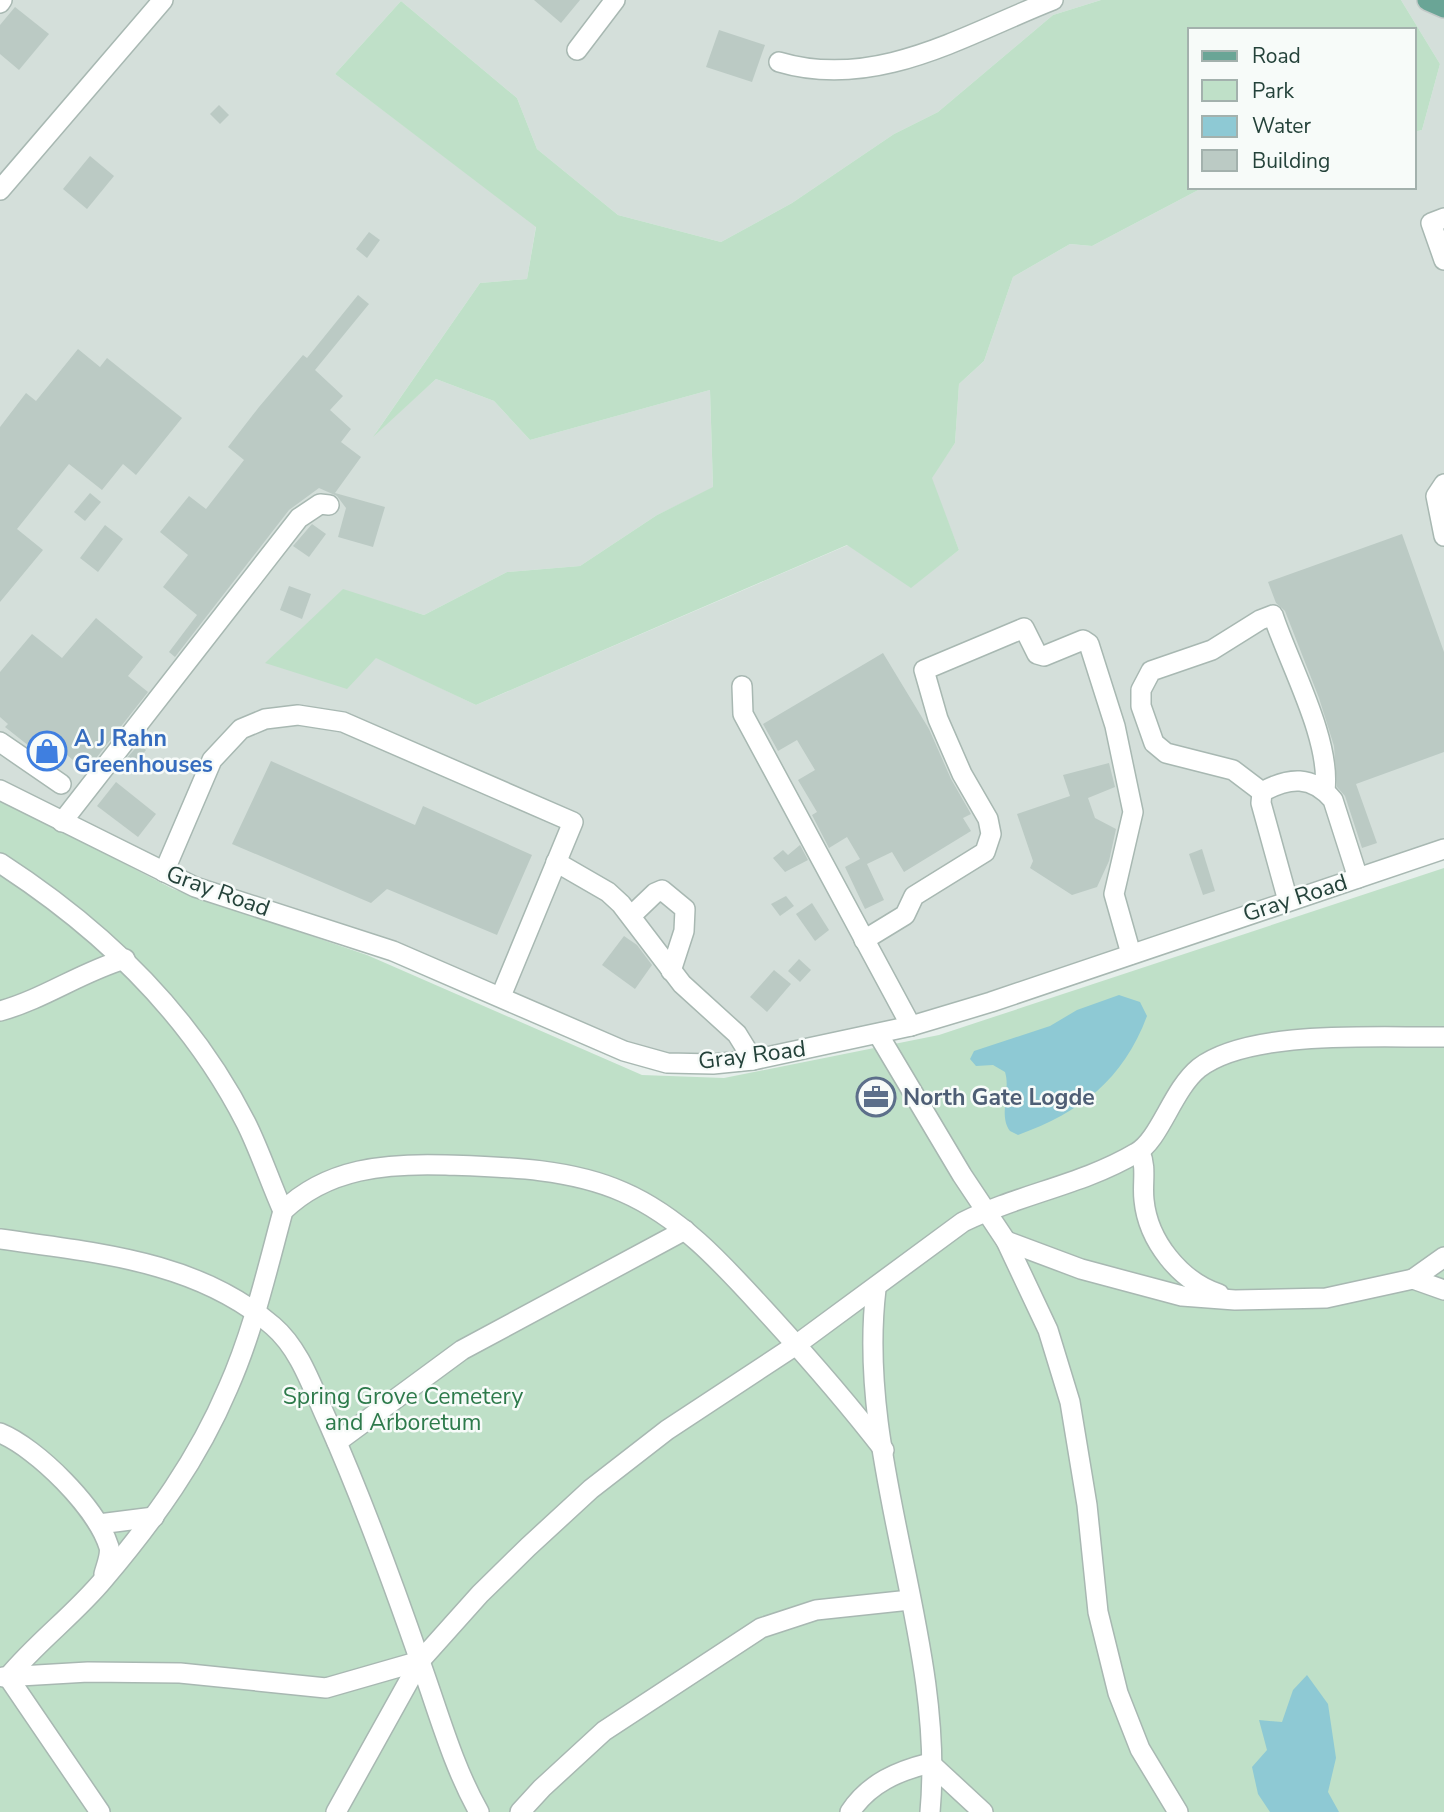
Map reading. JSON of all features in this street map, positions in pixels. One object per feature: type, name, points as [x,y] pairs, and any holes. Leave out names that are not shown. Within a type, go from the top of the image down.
[{"type":"main road","points":[[1429,0],[1444,7]]},
{"type":"street","points":[[0,190],[163,0]]},
{"type":"street","points":[[578,50],[615,0]]},
{"type":"street","points":[[779,62],[812,70],[830,70],[909,59],[954,44],[1053,0]]},
{"type":"street","points":[[1444,218],[1431,223],[1444,260]]},
{"type":"street","points":[[1444,484],[1436,496],[1444,536]]},
{"type":"street","points":[[62,822],[299,518],[320,504],[329,505]]},
{"type":"street","points":[[1262,792],[1233,770],[1160,749],[1149,733],[1141,706],[1141,690],[1151,671],[1212,650],[1260,620],[1273,615],[1306,699],[1327,772],[1325,790]]},
{"type":"street","points":[[864,940],[905,915],[914,896],[985,852],[990,845],[988,819],[962,774],[938,719],[924,670],[1024,628],[1037,654],[1044,656],[1083,640],[1089,644],[1115,726],[1133,812],[1114,894],[1131,954]]},
{"type":"street","points":[[742,686],[743,714],[911,1026]]},
{"type":"street","points":[[164,872],[212,760],[223,745],[241,729],[265,719],[298,715],[343,722],[573,822],[502,996]]},
{"type":"street","points":[[0,742],[61,785]]},
{"type":"street","points":[[1262,792],[1292,779],[1310,781],[1325,790],[1334,800],[1358,878]]},
{"type":"street","name":"Gray Road","points":[[0,790],[195,887],[393,951],[645,1058],[713,1064],[753,1059],[911,1026],[1444,849]]},
{"type":"street","points":[[1262,792],[1261,803],[1288,901]]},
{"type":"street","points":[[556,862],[608,892],[631,916],[671,971],[737,1034],[753,1059]]},
{"type":"street","points":[[0,863],[39,888],[125,959],[169,1006],[213,1066],[246,1124],[283,1211]]},
{"type":"street","points":[[631,916],[654,893],[662,890],[685,909],[684,932],[671,971]]},
{"type":"street","points":[[0,1012],[20,1006],[91,969],[125,959]]},
{"type":"street","points":[[878,1034],[1006,1241],[1048,1330],[1070,1402],[1087,1505],[1098,1612],[1118,1693],[1140,1749],[1178,1812]]},
{"type":"street","points":[[336,1812],[421,1661],[480,1594],[592,1489],[667,1430],[796,1345],[963,1223],[986,1211],[1102,1171],[1140,1152],[1179,1089],[1198,1069],[1239,1048],[1269,1041],[1444,1037]]},
{"type":"street","points":[[1140,1152],[1145,1164],[1143,1198],[1149,1231],[1165,1254],[1202,1288],[1235,1300]]},
{"type":"street","points":[[4,1677],[102,1581],[154,1517],[196,1454],[223,1398],[254,1313],[283,1211],[299,1196],[328,1181],[373,1167],[413,1164],[498,1166],[576,1176],[620,1190],[652,1206],[685,1230],[730,1272],[828,1378],[884,1450]]},
{"type":"street","points":[[337,1442],[462,1350],[685,1230]]},
{"type":"street","points":[[0,1239],[103,1253],[165,1266],[225,1294],[274,1327],[300,1360],[337,1442],[421,1661],[452,1753],[479,1812]]},
{"type":"street","points":[[1006,1241],[1081,1269],[1182,1296],[1235,1300],[1326,1298],[1413,1279],[1444,1258]]},
{"type":"street","points":[[1413,1279],[1444,1290]]},
{"type":"street","points":[[876,1289],[871,1370],[926,1690],[930,1812]]},
{"type":"street","points":[[0,1433],[15,1439],[75,1493],[99,1524],[110,1550],[102,1581]]},
{"type":"street","points":[[99,1524],[154,1517]]},
{"type":"street","points":[[520,1812],[604,1731],[761,1628],[816,1610],[910,1600]]},
{"type":"street","points":[[4,1677],[89,1672],[180,1673],[326,1688],[421,1661]]},
{"type":"street","points":[[4,1677],[99,1811]]},
{"type":"street","points":[[850,1812],[857,1801],[894,1772],[930,1763]]},
{"type":"street","points":[[930,1763],[983,1812]]},
{"type":"shaded area","points":[[0,0],[1101,0],[1053,15],[938,112],[894,134],[792,203],[721,242],[618,215],[537,149],[517,98],[401,1],[335,74],[536,226],[527,279],[480,283],[375,434],[436,379],[494,401],[530,440],[710,390],[713,488],[657,515],[580,566],[507,572],[424,615],[343,590],[376,657],[476,705],[848,545],[911,587],[959,550],[931,478],[955,443],[959,384],[984,361],[1013,277],[1070,244],[1092,246],[1200,189],[1416,189],[1416,132],[1422,130],[1440,64],[1401,0],[1428,0],[1444,7],[1444,849],[864,1038],[667,1063],[195,886],[0,790]]},
{"type":"green space","points":[[1101,0],[1401,0],[1440,64],[1422,130],[1416,132],[1416,28],[1188,28],[1188,189],[1200,189],[1092,246],[1070,244],[1013,277],[984,361],[959,384],[955,443],[932,478],[959,550],[911,588],[847,545],[476,705],[376,658],[347,689],[265,663],[343,589],[424,615],[507,572],[580,566],[657,515],[713,487],[710,390],[530,440],[494,401],[436,379],[373,437],[480,283],[527,279],[536,227],[335,74],[401,1],[517,98],[537,149],[618,215],[721,242],[792,203],[894,134],[938,112],[1053,15]]},
{"type":"green space","name":"Spring Grove Cemetery and Arboretum","points":[[0,799],[173,889],[367,955],[642,1075],[724,1078],[939,1035],[1444,868],[1444,1812],[0,1812]]},
{"type":"water","points":[[1119,995],[1140,1002],[1147,1016],[1126,1058],[1112,1076],[1097,1091],[1061,1116],[1018,1135],[1010,1131],[1005,1118],[1005,1072],[993,1065],[976,1066],[970,1059],[974,1051],[1050,1026],[1077,1010]]},
{"type":"water","points":[[1307,1675],[1328,1704],[1336,1758],[1328,1792],[1339,1812],[1270,1812],[1258,1794],[1252,1767],[1267,1750],[1259,1720],[1282,1722],[1293,1690]]},
{"type":"building","points":[[534,0],[580,0],[561,23]]},
{"type":"building","points":[[15,7],[49,34],[19,70],[0,54],[0,25]]},
{"type":"building","points":[[719,30],[765,45],[752,82],[706,67]]},
{"type":"building","points":[[219,105],[229,115],[220,124],[210,114]]},
{"type":"building","points":[[90,156],[114,176],[87,209],[63,189]]},
{"type":"building","points":[[369,232],[380,240],[367,258],[356,249]]},
{"type":"building","points":[[358,295],[369,304],[315,370],[343,396],[330,410],[351,429],[341,442],[361,457],[335,493],[385,507],[373,547],[338,537],[346,508],[337,496],[319,488],[289,510],[175,657],[169,652],[197,615],[163,587],[188,555],[160,532],[189,496],[206,509],[244,460],[228,447],[303,355],[307,358]]},
{"type":"building","points":[[78,349],[100,367],[107,358],[182,418],[136,475],[123,464],[102,490],[69,464],[17,529],[43,550],[0,602],[0,427],[26,393],[36,401]]},
{"type":"building","points":[[90,493],[101,502],[85,521],[74,512]]},
{"type":"building","points":[[312,524],[326,534],[309,557],[293,546]]},
{"type":"building","points":[[105,525],[123,539],[98,572],[80,558]]},
{"type":"building","points":[[1402,534],[1444,652],[1444,752],[1356,784],[1377,843],[1362,848],[1345,796],[1337,787],[1334,746],[1319,698],[1285,611],[1276,603],[1268,582]]},
{"type":"building","points":[[289,586],[311,594],[302,619],[280,610]]},
{"type":"building","points":[[96,618],[143,657],[128,676],[148,692],[86,771],[54,744],[43,757],[5,727],[8,724],[0,717],[0,672],[32,634],[62,658]]},
{"type":"building","points":[[883,653],[929,729],[951,779],[971,814],[963,818],[971,831],[904,872],[892,852],[867,864],[884,900],[865,909],[845,867],[860,859],[847,837],[829,848],[812,815],[817,812],[798,780],[815,770],[797,740],[778,751],[763,724]]},
{"type":"building","points":[[139,744],[146,750],[134,765],[126,759]]},
{"type":"building","points":[[271,761],[415,825],[423,806],[532,855],[497,935],[387,889],[371,903],[232,844]]},
{"type":"building","points":[[1109,763],[1115,787],[1088,798],[1095,818],[1116,829],[1109,861],[1097,887],[1072,895],[1030,868],[1033,861],[1017,814],[1070,796],[1063,775]]},
{"type":"building","points":[[116,782],[156,814],[138,837],[97,806]]},
{"type":"building","points":[[800,845],[808,860],[785,872],[773,858],[783,850],[788,855]]},
{"type":"building","points":[[1202,849],[1215,891],[1203,895],[1189,854]]},
{"type":"building","points":[[786,896],[794,906],[780,916],[771,904]]},
{"type":"building","points":[[812,903],[829,930],[815,941],[796,914]]},
{"type":"building","points":[[624,936],[637,945],[652,965],[635,989],[602,965]]},
{"type":"building","points":[[799,959],[811,970],[800,982],[788,971]]},
{"type":"building","points":[[774,970],[791,984],[767,1012],[750,997]]},
{"type":"building","name":"North Gate Logde","points":[[886,1079],[898,1099],[866,1116],[855,1096]]},
{"type":"place","name":"A J Rahn Greenhouses","points":[[47,751]]},
{"type":"place","name":"North Gate Logde","points":[[876,1097]]}]
